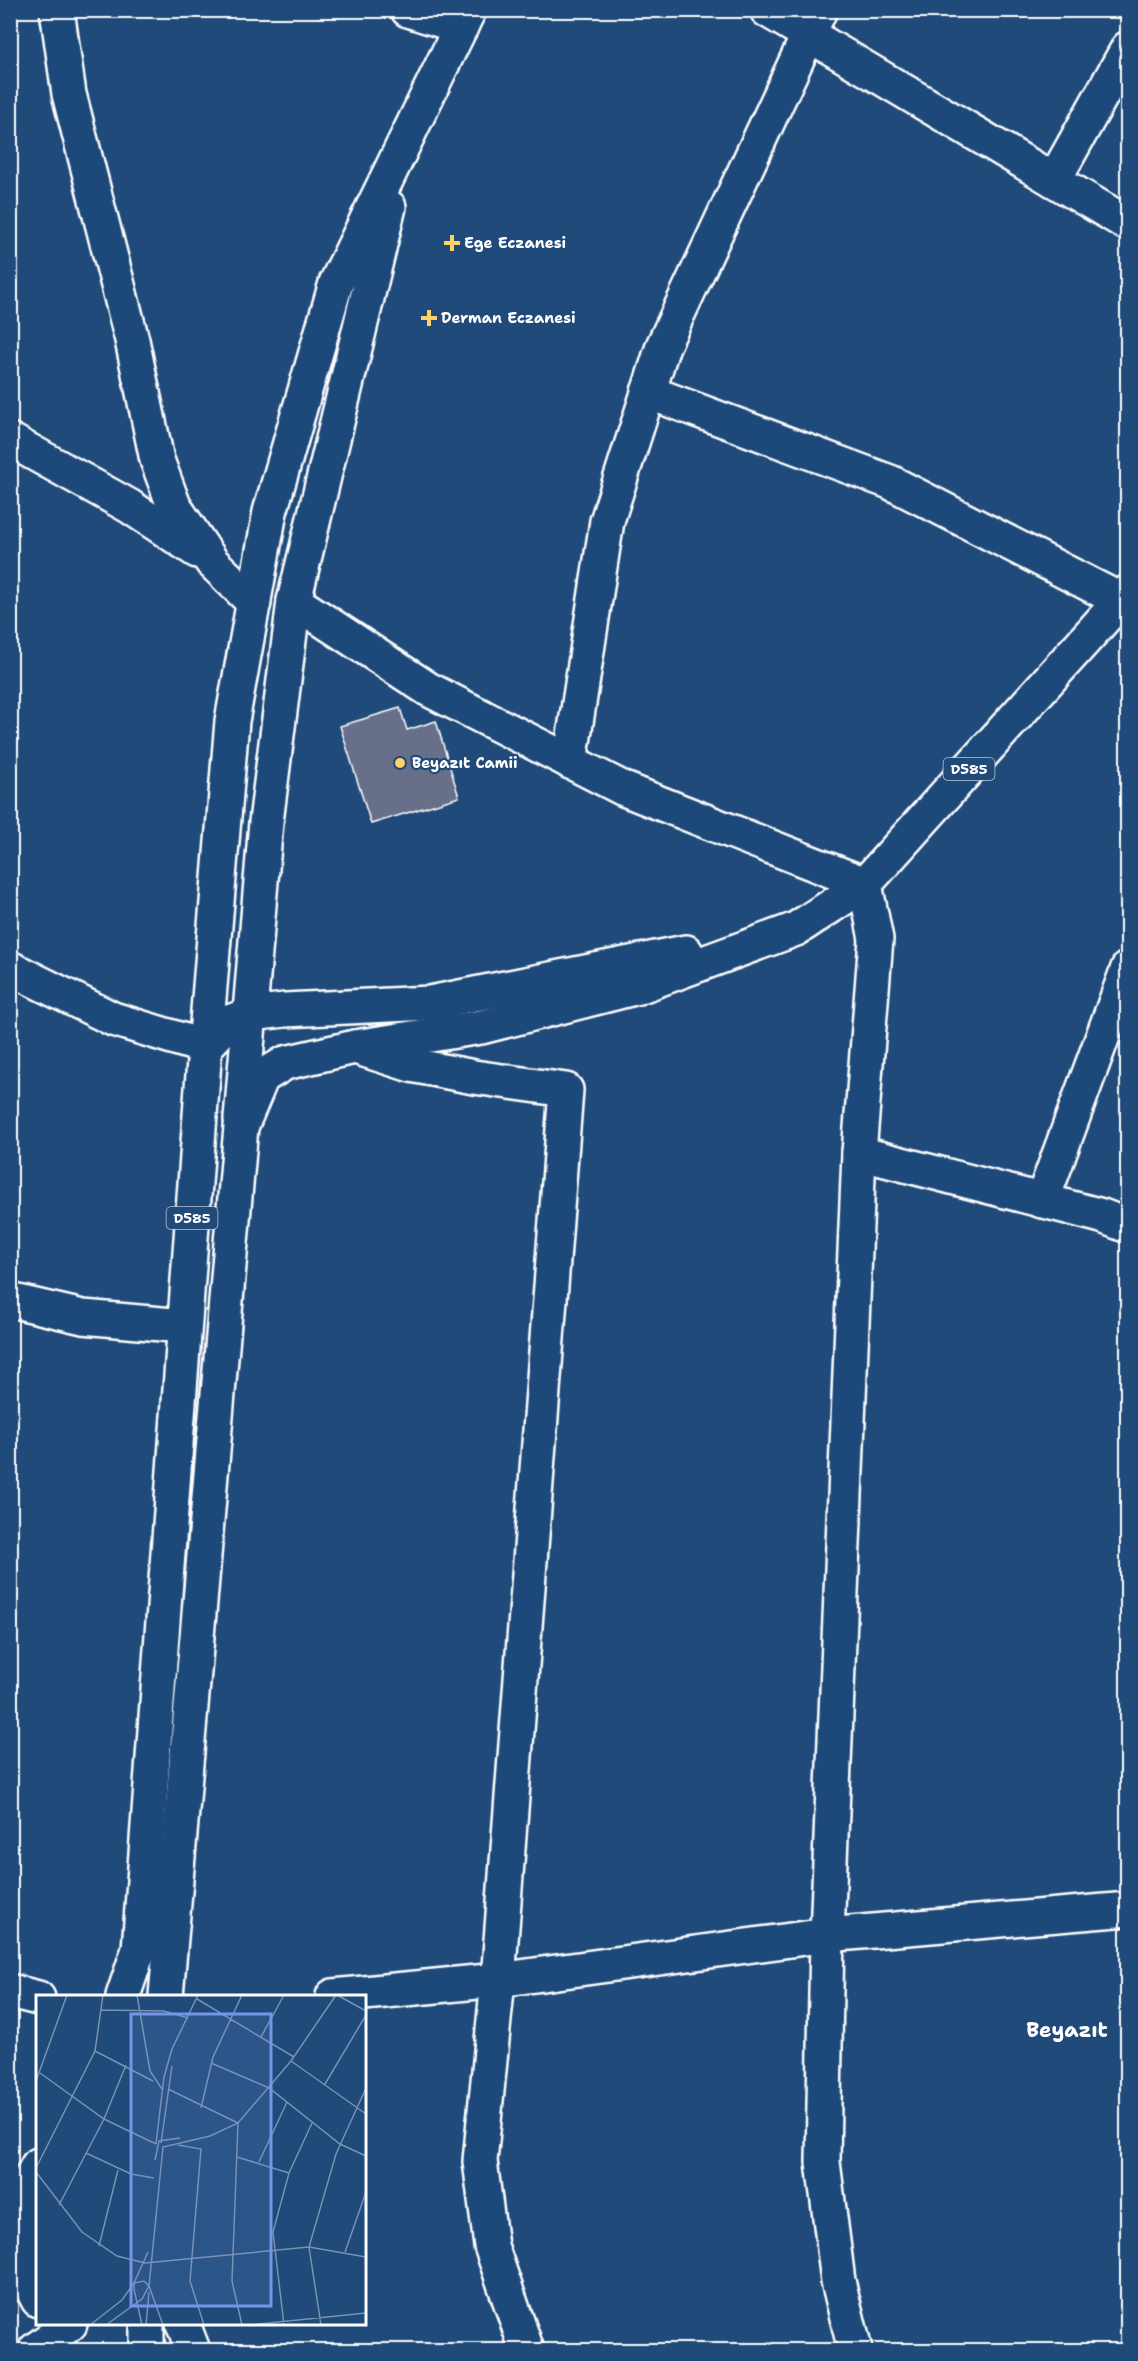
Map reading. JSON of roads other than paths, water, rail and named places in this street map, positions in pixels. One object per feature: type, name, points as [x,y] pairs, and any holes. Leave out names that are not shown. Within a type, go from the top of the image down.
[{"type":"street","points":[[57,10],[69,94],[132,340],[157,460],[174,506],[212,562]]},
{"type":"street","points":[[10,968],[113,1019],[204,1047],[232,721],[270,512],[336,283],[465,19],[408,10]]},
{"type":"street","points":[[767,10],[814,23],[1054,180],[1128,224]]},
{"type":"street","points":[[570,762],[607,521],[663,346],[814,23]]},
{"type":"street","points":[[1054,180],[1128,48]]},
{"type":"street","points":[[241,1127],[266,822],[294,602],[404,147]]},
{"type":"street","points":[[648,392],[890,482],[1126,598]]},
{"type":"street","points":[[10,440],[129,506],[212,562],[254,603]]},
{"type":"street","name":"D585","points":[[166,1995],[241,1127],[262,1077],[285,1063],[356,1047],[480,1027],[638,987],[796,929],[865,884],[1126,598]]},
{"type":"street","points":[[294,602],[428,689],[624,789],[865,884],[876,939],[859,1152],[827,1935],[823,2162],[838,2281],[855,2350]]},
{"type":"street","name":"D585","points":[[123,1995],[139,1949],[204,1047],[229,1023],[251,1014],[285,1010],[430,1004],[796,929]]},
{"type":"street","points":[[1042,1201],[1128,968]]},
{"type":"street","points":[[356,1047],[411,1065],[474,1077],[566,1090],[498,1980],[480,2161],[491,2246],[526,2350]]},
{"type":"street","points":[[859,1152],[1102,1216],[1128,1226]]},
{"type":"street","points":[[10,1300],[83,1317],[184,1326]]},
{"type":"street","points":[[343,1995],[498,1980],[827,1935],[1128,1908]]},
{"type":"street","points":[[10,1991],[36,1998]]},
{"type":"street","points":[[29,2181],[22,2227],[28,2282],[36,2296]]},
{"type":"street","points":[[147,2325],[147,2350]]},
{"type":"street","points":[[183,2325],[193,2350]]},
{"type":"street","points":[[164,2350],[171,2347],[183,2350]]},
{"type":"place","name":"Ege Eczanesi","points":[[452,243]]},
{"type":"place","name":"Derman Eczanesi","points":[[429,318]]},
{"type":"place","name":"Beyazıt Camii","points":[[400,763]]},
{"type":"district","name":"Beyazıt","points":[[1067,2030]]}]
